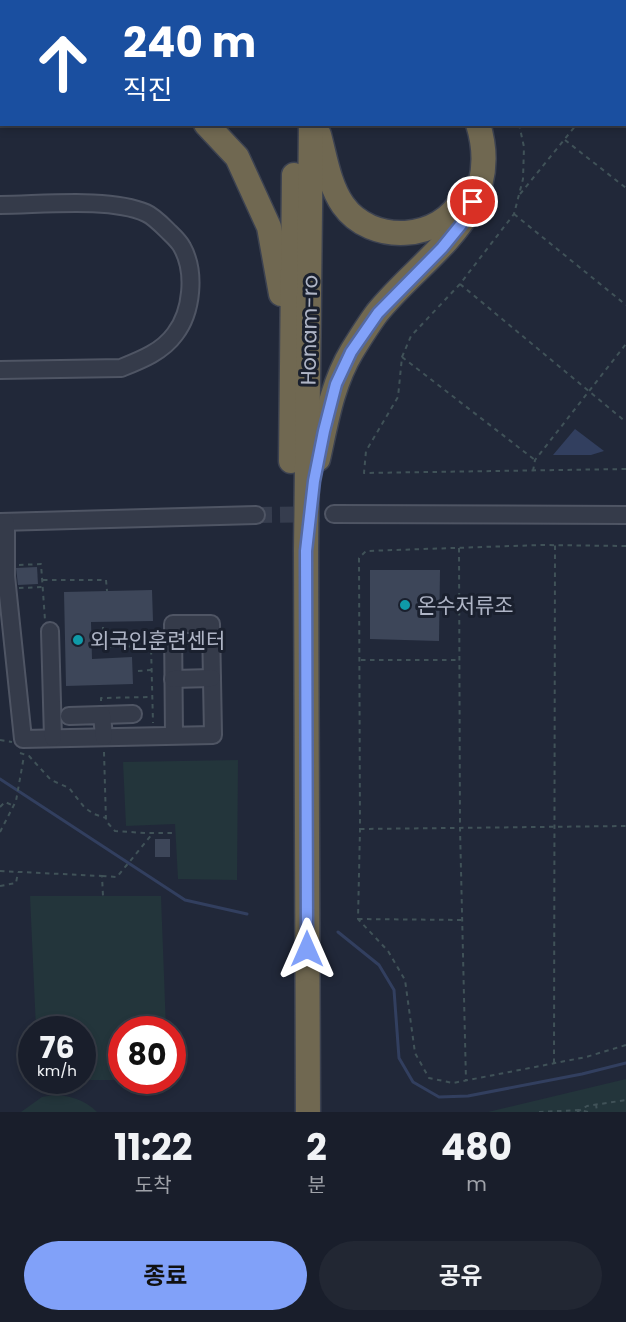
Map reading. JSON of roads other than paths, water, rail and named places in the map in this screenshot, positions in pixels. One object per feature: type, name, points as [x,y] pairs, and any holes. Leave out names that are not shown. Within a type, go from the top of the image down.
[{"type":"highway","points":[[208,126],[237,157],[269,227],[279,276],[291,382]]},
{"type":"highway","name":"Honam-ro","points":[[293,1112],[290,756],[294,126]]},
{"type":"highway","name":"Honam-ro","points":[[308,1112],[306,551],[311,126]]},
{"type":"highway","points":[[318,126],[332,183],[343,205],[366,225],[397,234],[426,230],[446,219],[462,200],[471,172],[471,144],[466,126]]},
{"type":"highway","points":[[306,551],[314,481],[336,384],[351,352],[378,313],[442,248],[468,216],[479,189],[483,167],[483,140],[479,126]]},
{"type":"lane","points":[[0,205],[118,204],[147,213],[162,225],[182,247],[189,270],[191,291],[185,314],[175,335],[157,352],[138,361],[121,368],[0,370]]},
{"type":"lane","points":[[334,514],[626,515]]},
{"type":"lane","points":[[174,736],[173,624],[212,624],[213,735],[23,740],[6,576],[3,522],[256,515]]},
{"type":"lane","points":[[50,631],[53,738]]},
{"type":"lane","points":[[173,679],[212,678]]},
{"type":"lane","points":[[102,712],[104,737]]},
{"type":"lane","points":[[69,716],[102,712],[134,714]]},
{"type":"water","points":[[575,429],[604,451],[591,455],[553,455]]},
{"type":"waterway","points":[[0,779],[185,900],[247,914]]},
{"type":"waterway","points":[[338,932],[379,965],[394,990],[399,1058],[413,1082],[439,1097],[468,1096],[626,1063]]},
{"type":"tunnel","points":[[256,515],[334,514]]},
{"type":"place","name":"온수저류조","points":[[405,605]]},
{"type":"place","name":"외국인훈련센터","points":[[78,640]]}]
